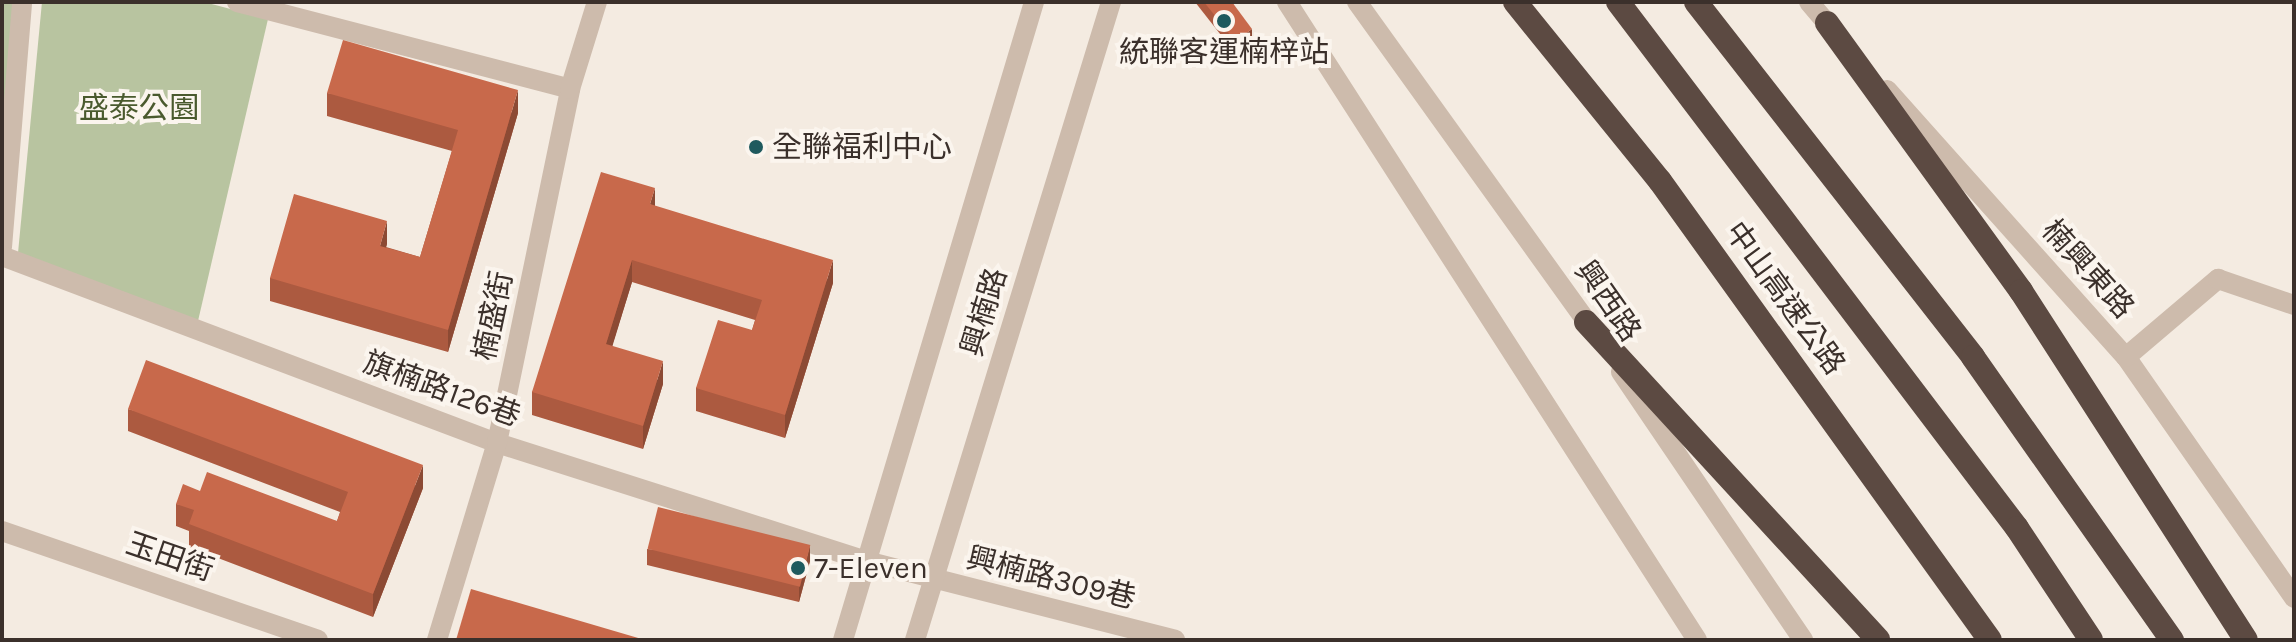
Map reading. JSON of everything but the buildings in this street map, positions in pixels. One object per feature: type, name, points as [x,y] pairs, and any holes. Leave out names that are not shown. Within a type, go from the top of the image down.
[{"type":"highway","name":"中山高速公路","points":[[1515,2],[1660,181],[1990,640]]},
{"type":"highway","name":"中山高速公路","points":[[1618,2],[2008,517],[2091,640]]},
{"type":"highway","points":[[1696,2],[1973,357],[2172,640]]},
{"type":"highway","points":[[1827,23],[2021,291],[2246,640]]},
{"type":"highway","points":[[1586,322],[1878,640]]},
{"type":"street","points":[[2,247],[22,2]]},
{"type":"street","points":[[237,2],[570,89]]},
{"type":"street","name":"楠盛街","points":[[437,640],[497,443],[570,89],[597,2]]},
{"type":"street","name":"興楠路","points":[[843,640],[1034,2]]},
{"type":"street","name":"興楠路","points":[[915,640],[1111,2]]},
{"type":"street","points":[[1287,2],[1697,640]]},
{"type":"street","name":"興西路","points":[[1357,2],[1586,322],[1803,640]]},
{"type":"street","name":"楠興東路","points":[[1809,2],[2126,357],[2294,598]]},
{"type":"street","name":"旗楠路126巷","points":[[2,256],[497,443],[866,561]]},
{"type":"street","points":[[2126,357],[2218,279],[2294,305]]},
{"type":"street","name":"玉田街","points":[[2,531],[318,640]]},
{"type":"street","name":"興楠路309巷","points":[[866,561],[1175,640]]},
{"type":"green space","points":[[2,2],[20,2],[2,246]]},
{"type":"green space","name":"盛泰公園","points":[[42,2],[204,2],[268,19],[198,321],[18,253]]},
{"type":"place","name":"統聯客運楠梓站","points":[[1224,21]]},
{"type":"place","name":"全聯福利中心","points":[[756,147]]},
{"type":"place","name":"7-Eleven","points":[[798,568]]}]
